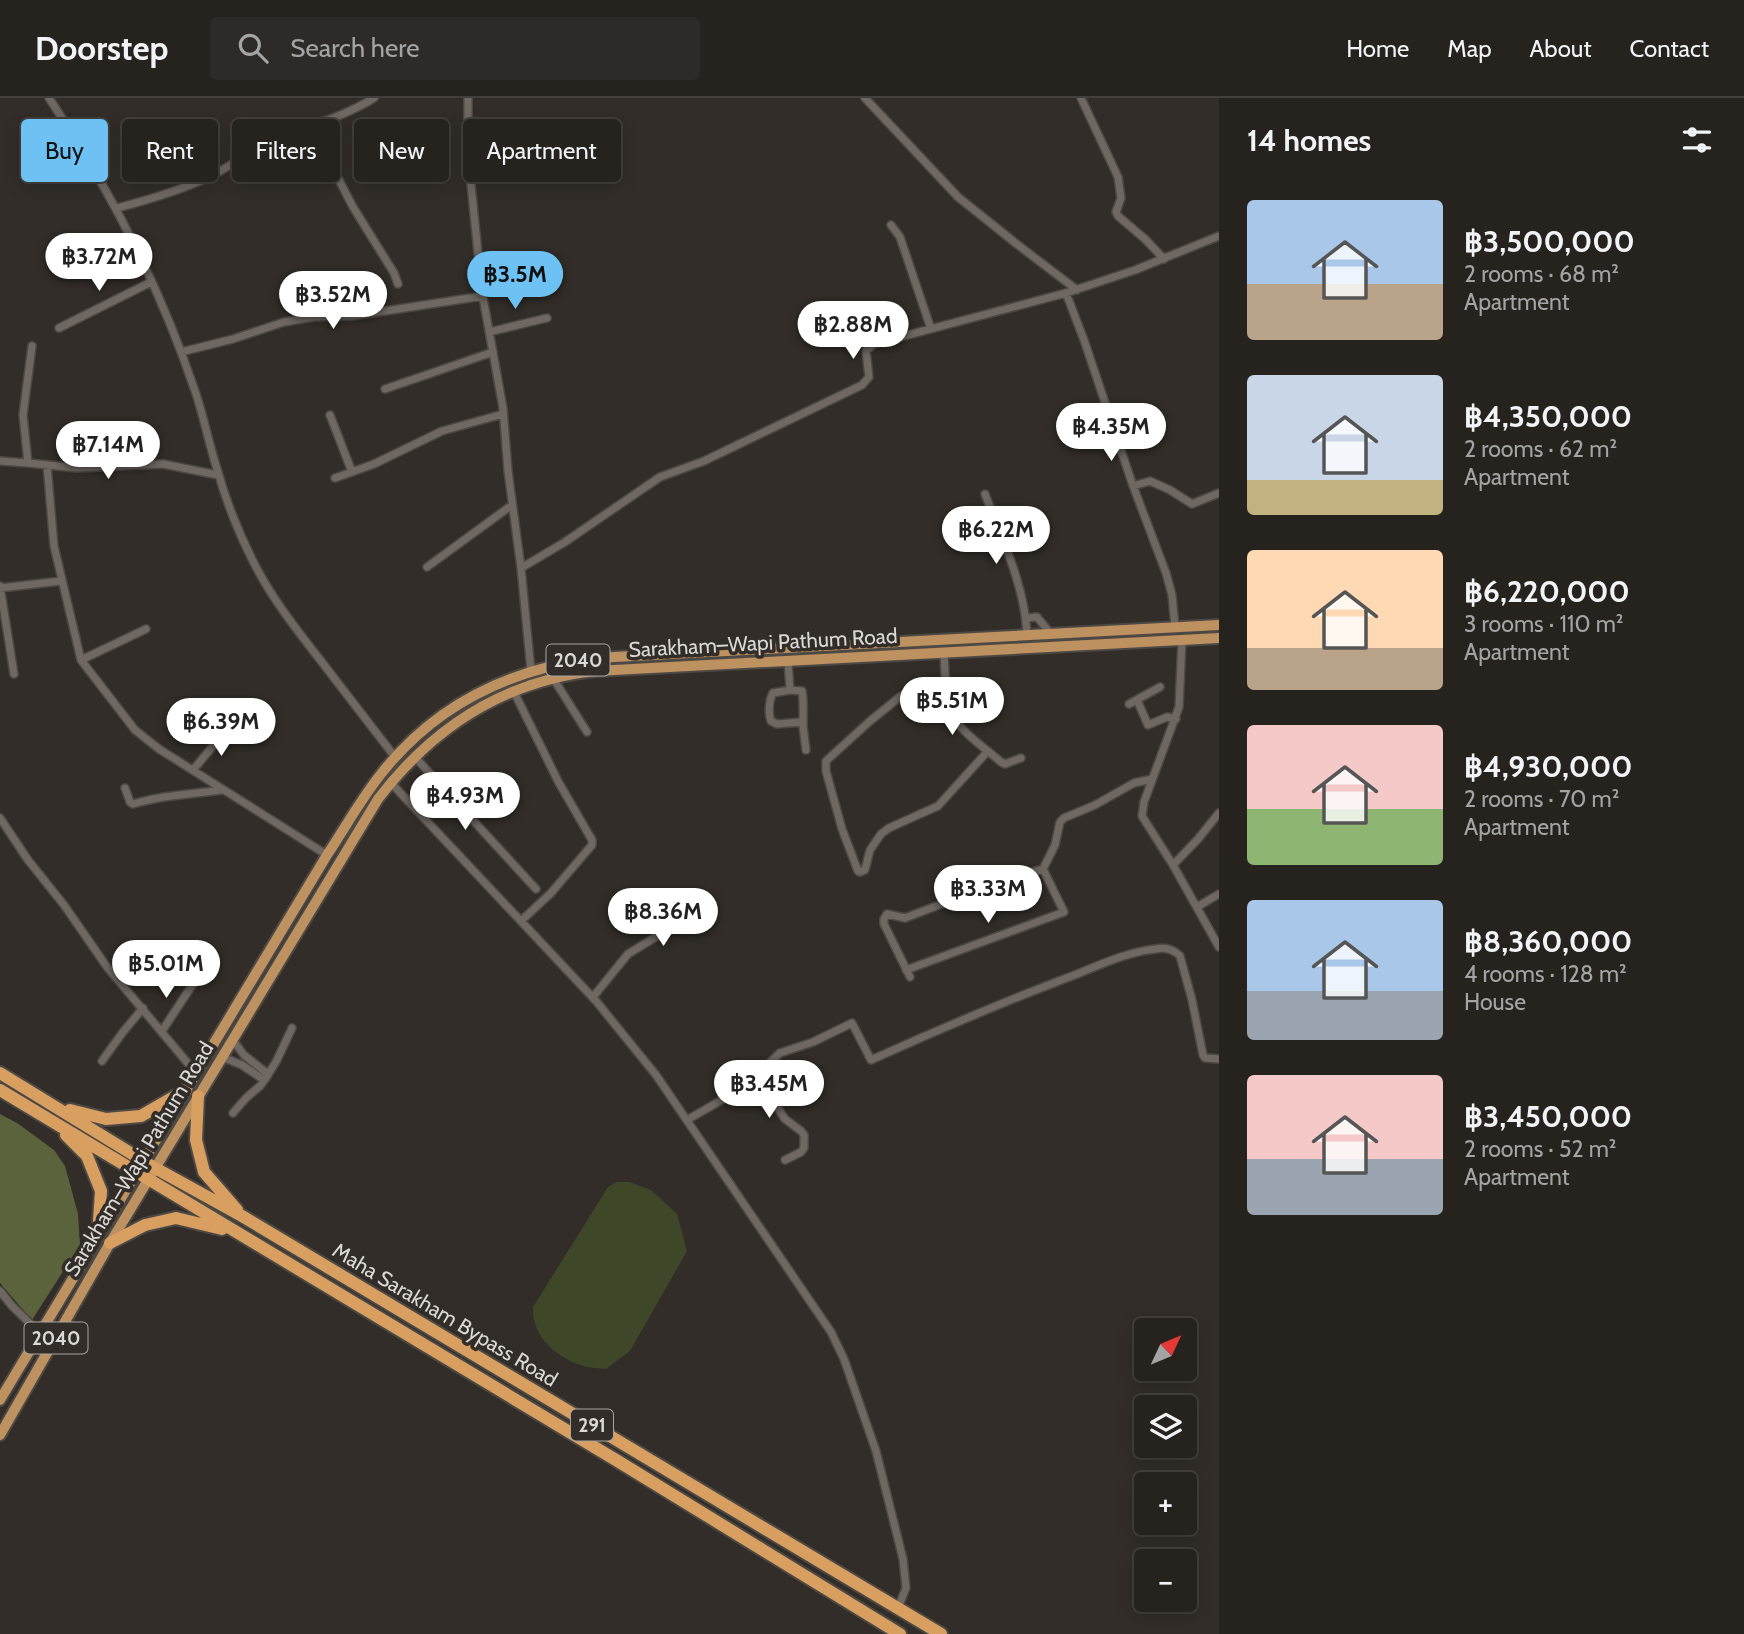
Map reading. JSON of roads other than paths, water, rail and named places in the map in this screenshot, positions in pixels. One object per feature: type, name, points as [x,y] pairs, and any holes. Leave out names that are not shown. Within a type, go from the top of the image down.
[{"type":"highway","name":"Maha Sarakham Bypass Road","points":[[0,1073],[56,1106],[236,1232],[900,1634]]},
{"type":"highway","name":"Maha Sarakham Bypass Road","points":[[0,1090],[146,1170],[242,1216],[942,1634]]},
{"type":"highway","points":[[56,1106],[106,1119],[141,1116],[192,1093],[197,1140],[204,1172],[242,1216]]},
{"type":"highway","points":[[51,1120],[86,1156],[101,1191],[104,1240],[145,1225],[176,1218],[236,1232]]},
{"type":"main road","name":"Sarakham–Wapi Pathum Road","points":[[192,1093],[196,1073],[368,791],[395,757],[418,734],[466,699],[500,682],[531,671],[596,658],[1219,625]]},
{"type":"main road","name":"Sarakham–Wapi Pathum Road","points":[[1,1433],[104,1240],[192,1093],[222,1057],[378,799],[414,756],[474,710],[513,690],[572,673],[1219,638]]},
{"type":"main road","points":[[846,645],[846,658]]},
{"type":"main road","points":[[295,909],[306,917]]},
{"type":"main road","name":"Sarakham–Wapi Pathum Road","points":[[0,1399],[40,1332],[104,1240]]},
{"type":"street","points":[[49,98],[63,119]]},
{"type":"street","points":[[330,119],[357,109],[374,98]]},
{"type":"street","points":[[468,98],[468,155],[483,296],[503,414],[531,671]]},
{"type":"street","points":[[865,98],[958,197],[1077,290]]},
{"type":"street","points":[[1081,98],[1118,177],[1121,198],[1116,212],[1118,216],[1164,258]]},
{"type":"street","points":[[117,208],[166,195],[210,176],[232,163]]},
{"type":"street","points":[[340,181],[398,284]]},
{"type":"street","points":[[101,182],[117,208],[181,352],[218,475],[237,528],[256,567],[284,614],[395,757]]},
{"type":"street","points":[[891,225],[900,237],[931,329]]},
{"type":"street","points":[[521,568],[587,528],[660,477],[704,461],[862,385],[869,377],[866,351],[874,344],[1077,290],[1219,236]]},
{"type":"street","points":[[59,328],[151,282]]},
{"type":"street","points":[[1066,293],[1166,573],[1178,627]]},
{"type":"street","points":[[181,352],[284,322],[314,317],[352,316],[483,296]]},
{"type":"street","points":[[489,332],[547,318]]},
{"type":"street","points":[[28,463],[23,415],[32,346]]},
{"type":"street","points":[[385,389],[493,352]]},
{"type":"street","points":[[335,478],[374,464],[442,431],[503,414]]},
{"type":"street","points":[[330,415],[352,472]]},
{"type":"street","points":[[0,461],[77,468],[163,464],[218,475]]},
{"type":"street","points":[[47,465],[54,546],[81,660],[135,730],[159,750],[327,855]]},
{"type":"street","points":[[1133,485],[1150,481],[1192,504],[1219,492]]},
{"type":"street","points":[[985,494],[1019,588],[1027,635]]},
{"type":"street","points":[[427,567],[512,505]]},
{"type":"street","points":[[14,674],[0,587],[61,581]]},
{"type":"street","points":[[1026,618],[1039,619],[1051,634]]},
{"type":"street","points":[[81,660],[146,629]]},
{"type":"street","points":[[1182,640],[1179,706],[1144,802],[1143,816],[1219,947]]},
{"type":"street","points":[[944,653],[951,713],[972,738],[1005,764],[1021,758]]},
{"type":"street","points":[[789,661],[790,690]]},
{"type":"street","points":[[553,678],[587,732]]},
{"type":"street","points":[[946,682],[901,696],[826,761],[826,771],[842,829],[858,871],[865,870],[870,850],[881,834],[938,806],[988,751]]},
{"type":"street","points":[[1129,704],[1160,687]]},
{"type":"street","points":[[513,690],[559,783],[592,840],[592,845],[551,893],[521,921]]},
{"type":"street","points":[[803,722],[777,724],[770,720],[771,694],[775,691],[802,691],[806,750]]},
{"type":"street","points":[[1137,700],[1149,725],[1167,718],[1176,719]]},
{"type":"street","points":[[193,771],[228,728]]},
{"type":"street","points":[[414,756],[536,889]]},
{"type":"street","points":[[1043,869],[1063,912],[908,974],[884,924],[887,914],[905,918],[1007,879],[1043,869],[1055,845],[1060,822],[1064,818],[1095,805],[1134,783],[1152,779]]},
{"type":"street","points":[[391,783],[593,997],[656,1075],[831,1332],[845,1359],[876,1451],[903,1559],[906,1588],[898,1608]]},
{"type":"street","points":[[125,788],[133,804],[176,794],[223,790]]},
{"type":"street","points":[[1173,865],[1219,813]]},
{"type":"street","points":[[0,818],[107,967],[196,1073]]},
{"type":"street","points":[[1197,907],[1219,894]]},
{"type":"street","points":[[593,997],[628,954],[690,916],[692,908],[685,895]]},
{"type":"street","points":[[687,1120],[744,1087],[780,1053],[813,1042],[852,1023],[871,1060],[950,1024],[1115,960],[1164,948],[1180,956],[1204,1057],[1219,1059]]},
{"type":"street","points":[[162,1031],[193,984]]},
{"type":"street","points":[[102,1061],[143,1008]]},
{"type":"street","points":[[233,1113],[260,1086],[277,1060],[292,1028]]},
{"type":"street","points":[[232,1039],[266,1077]]},
{"type":"street","points":[[222,1057],[266,1077]]},
{"type":"street","points":[[756,1075],[785,1119],[804,1135],[804,1148],[801,1152],[785,1160]]},
{"type":"street","points":[[0,1291],[40,1332]]}]
